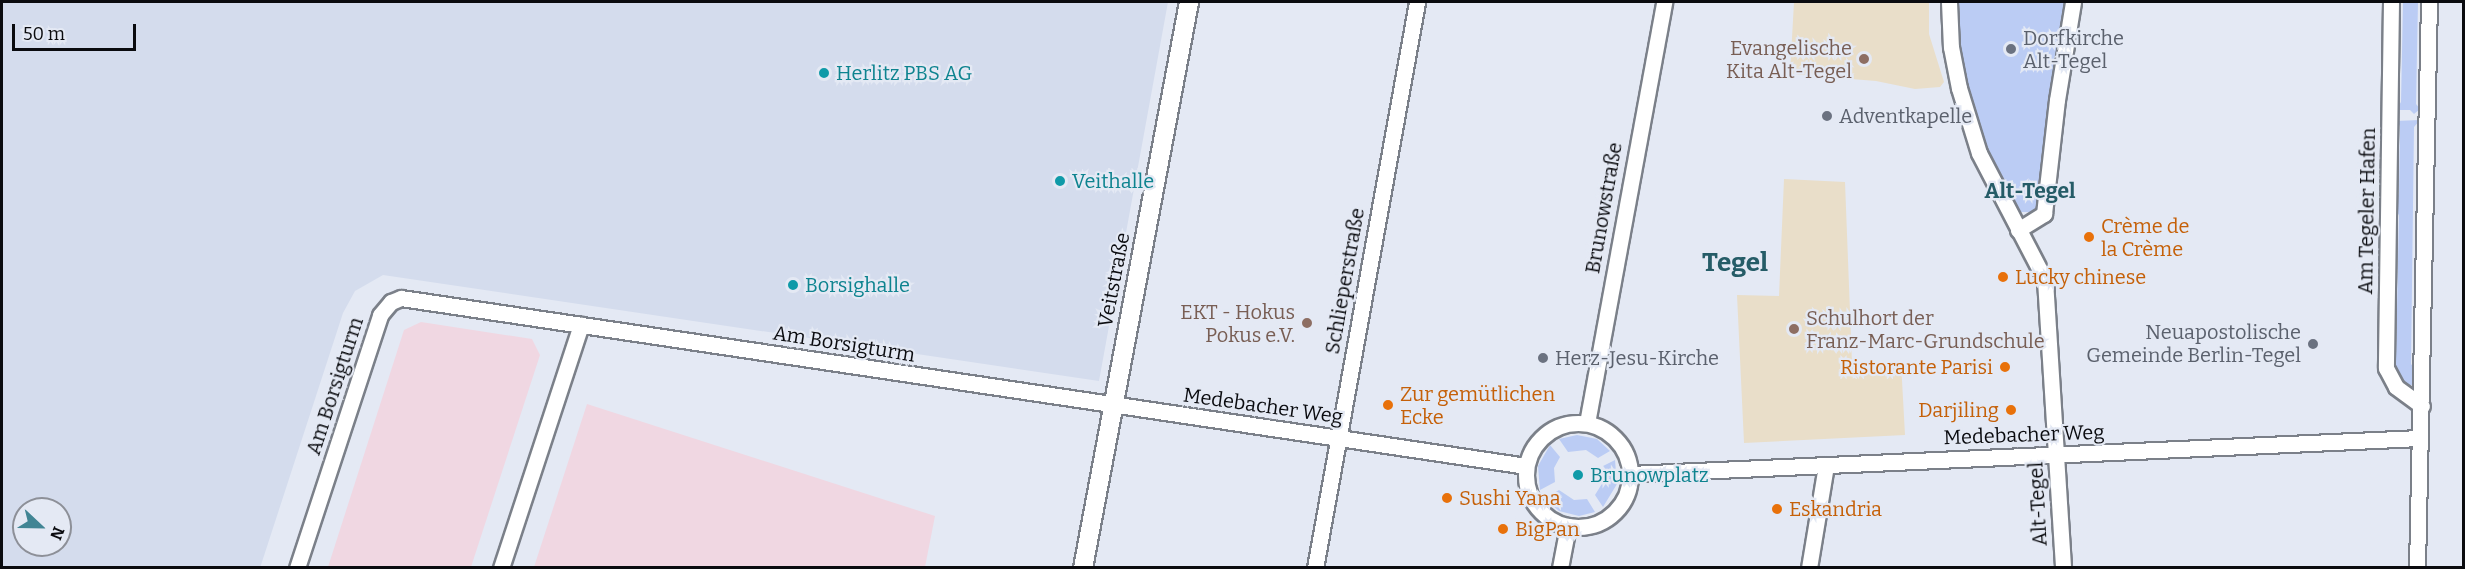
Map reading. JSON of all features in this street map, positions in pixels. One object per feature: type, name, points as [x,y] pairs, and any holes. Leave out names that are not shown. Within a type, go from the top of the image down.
[{"type":"street","name":"Veitstraße","points":[[1083,567],[1189,2]]},
{"type":"street","name":"Schlieperstraße","points":[[1315,567],[1417,2]]},
{"type":"street","name":"Brunowstraße","points":[[1587,423],[1664,2]]},
{"type":"street","name":"Alt-Tegel","points":[[1949,2],[1951,47],[1962,98],[1979,153],[2046,280],[2063,567]]},
{"type":"street","points":[[2018,230],[2044,214],[2056,100],[2073,2]]},
{"type":"street","name":"Am Tegeler Hafen","points":[[2391,2],[2386,368],[2396,387],[2422,406]]},
{"type":"street","points":[[2417,567],[2422,406],[2428,2]]},
{"type":"street","name":"Am Borsigturm","points":[[297,567],[380,315],[391,302],[408,298],[994,388]]},
{"type":"street","points":[[501,567],[581,325]]},
{"type":"street","name":"Medebacher Weg","points":[[994,388],[1526,466]]},
{"type":"street","points":[[1566,423],[1587,423],[1618,441],[1630,474],[1626,495],[1614,513],[1596,524],[1568,526],[1538,508],[1528,491],[1526,466],[1534,447],[1548,432],[1566,423]]},
{"type":"street","name":"Medebacher Weg","points":[[1630,474],[2420,438]]},
{"type":"street","points":[[1809,567],[1826,465]]},
{"type":"street","points":[[1560,567],[1568,526]]},
{"type":"shaded area","points":[[2,2],[1168,2],[1099,381],[383,275],[355,291],[343,313],[260,568],[2,567]]},
{"type":"shaded area","name":"Evangelische Kita Alt-Tegel","points":[[1794,2],[1929,2],[1929,34],[1944,82],[1940,87],[1915,89],[1876,81],[1790,74]]},
{"type":"shaded area","points":[[1959,2],[2067,2],[2036,212],[2017,212],[1980,135],[1961,71]]},
{"type":"shaded area","points":[[2403,2],[2418,2],[2416,104],[2420,109],[2414,114],[2410,110],[2396,110],[2401,102]]},
{"type":"shaded area","points":[[2420,120],[2414,127],[2411,364],[2416,370],[2414,384],[2409,386],[2397,376],[2392,364],[2396,357],[2399,215],[2394,209],[2394,199],[2399,194],[2400,126],[2395,121]]},
{"type":"shaded area","name":"Schulhort der Franz-Marc-Grundschule","points":[[1784,179],[1845,182],[1852,364],[1901,362],[1905,435],[1744,443],[1737,295],[1779,296]]},
{"type":"shaded area","points":[[421,322],[532,339],[540,355],[471,567],[328,567],[404,330]]},
{"type":"shaded area","points":[[587,404],[935,516],[925,567],[534,567]]},
{"type":"shaded area","points":[[1577,435],[1597,439],[1610,451],[1598,458],[1586,450],[1568,452],[1559,439]]},
{"type":"shaded area","points":[[1550,445],[1560,457],[1554,468],[1555,482],[1540,490],[1538,466]]},
{"type":"shaded area","points":[[1615,460],[1617,484],[1603,507],[1595,495],[1603,482],[1603,466]]},
{"type":"shaded area","points":[[1559,490],[1574,500],[1587,499],[1595,512],[1579,516],[1559,511],[1545,499]]},
{"type":"place","name":"Dorfkirche Alt-Tegel","points":[[2011,49]]},
{"type":"place","name":"Evangelische Kita Alt-Tegel","points":[[1864,59]]},
{"type":"place","name":"Herlitz PBS AG","points":[[824,73]]},
{"type":"place","name":"Adventkapelle","points":[[1827,116]]},
{"type":"place","name":"Veithalle","points":[[1060,181]]},
{"type":"place","name":"Crème de la Crème","points":[[2089,237]]},
{"type":"place","name":"Lucky chinese","points":[[2003,277]]},
{"type":"place","name":"Borsighalle","points":[[793,285]]},
{"type":"place","name":"EKT - Hokus Pokus e.V.","points":[[1307,323]]},
{"type":"place","name":"Schulhort der Franz-Marc-Grundschule","points":[[1794,329]]},
{"type":"place","name":"Neuapostolische Gemeinde Berlin-Tegel","points":[[2313,344]]},
{"type":"place","name":"Herz-Jesu-Kirche","points":[[1543,358]]},
{"type":"place","name":"Ristorante Parisi","points":[[2005,367]]},
{"type":"place","name":"Zur gemütlichen Ecke","points":[[1388,405]]},
{"type":"place","name":"Darjiling","points":[[2011,410]]},
{"type":"place","name":"Brunowplatz","points":[[1578,475]]},
{"type":"place","name":"Sushi Yana","points":[[1447,498]]},
{"type":"place","name":"Eskandria","points":[[1777,509]]},
{"type":"place","name":"BigPan","points":[[1503,529]]},
{"type":"district","name":"Alt-Tegel","points":[[2030,191]]},
{"type":"district","name":"Tegel","points":[[1735,263]]}]
